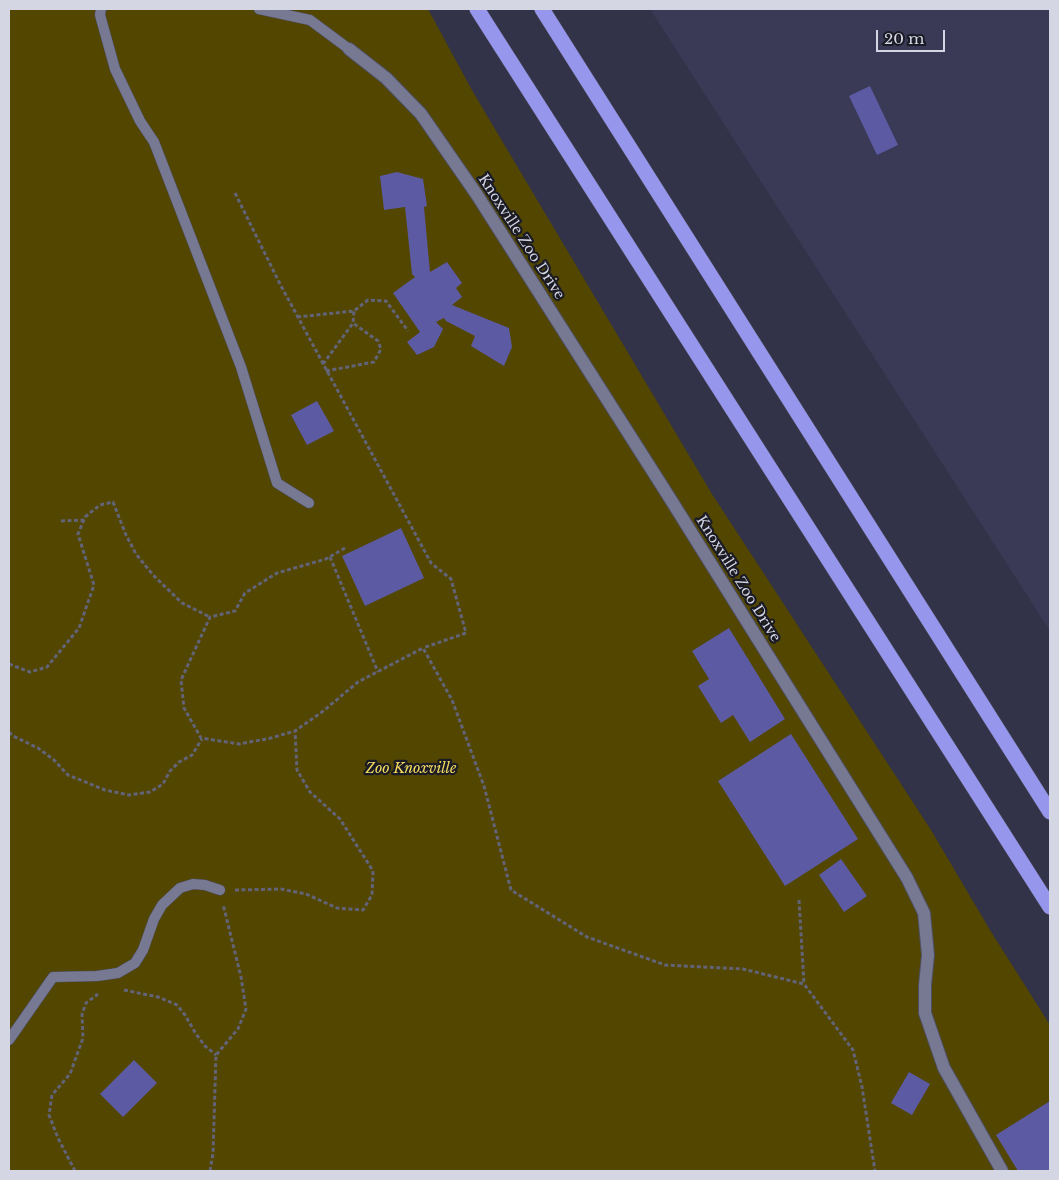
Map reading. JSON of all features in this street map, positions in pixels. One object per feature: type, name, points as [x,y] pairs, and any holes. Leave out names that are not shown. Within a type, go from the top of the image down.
[{"type":"highway","points":[[477,9],[1050,907]]},
{"type":"highway","points":[[542,9],[1050,812]]},
{"type":"street","name":"Knoxville Zoo Drive","points":[[349,49],[386,78],[421,114],[477,195],[671,500],[907,878],[924,913],[928,955],[924,985],[925,1013],[944,1068],[1002,1171]]},
{"type":"lane","points":[[101,9],[100,15],[114,69],[140,121],[154,142],[241,367],[277,483],[309,503]]},
{"type":"lane","points":[[259,9],[310,20],[349,49]]},
{"type":"lane","points":[[9,1040],[53,977],[97,976],[118,973],[135,963],[143,950],[154,919],[162,905],[180,888],[192,884],[205,885],[220,890]]},
{"type":"path","points":[[202,739],[239,744],[295,731],[322,712],[358,682],[423,648],[466,633],[451,578],[431,562],[297,317],[235,192]]},
{"type":"path","points":[[297,317],[354,311],[368,300],[386,301],[408,331]]},
{"type":"path","points":[[323,364],[352,323],[354,311]]},
{"type":"path","points":[[326,371],[374,362],[381,349],[378,341],[352,323]]},
{"type":"path","points":[[9,664],[30,672],[47,668],[79,628],[94,585],[78,534],[85,517],[100,505],[113,502],[136,554],[153,575],[182,602],[210,617],[235,611],[246,593],[277,572],[330,557],[345,548]]},
{"type":"path","points":[[61,521],[84,520]]},
{"type":"path","points":[[330,557],[378,672]]},
{"type":"path","points":[[202,739],[184,708],[180,680],[210,617]]},
{"type":"path","points":[[423,648],[452,700],[484,786],[511,890],[587,937],[665,966],[743,969],[804,984]]},
{"type":"path","points":[[210,1171],[213,1152],[216,1054],[238,1029],[246,1008],[241,977],[220,890],[281,889],[306,894],[336,908],[363,910],[372,895],[373,871],[340,819],[310,792],[297,770],[295,731]]},
{"type":"path","points":[[9,732],[13,736],[38,748],[54,760],[68,775],[106,790],[129,795],[150,792],[163,784],[170,771],[179,762],[192,754],[202,739]]},
{"type":"path","points":[[799,900],[804,984],[854,1050],[862,1087],[875,1171]]},
{"type":"path","points":[[121,990],[130,990],[158,997],[177,1005],[185,1014],[205,1046],[216,1054]]},
{"type":"path","points":[[75,1171],[58,1138],[49,1115],[52,1096],[70,1074],[83,1038],[82,1014],[86,1003],[97,994],[104,992]]},
{"type":"shaded area","points":[[650,9],[1050,9],[1050,631]]},
{"type":"green space","name":"Zoo Knoxville","points":[[9,9],[428,9],[473,92],[712,494],[931,830],[990,930],[1050,1025],[1050,1171],[9,1171]]},
{"type":"building","points":[[870,86],[898,145],[877,155],[849,96]]},
{"type":"building","points":[[397,172],[423,179],[427,206],[424,207],[430,272],[447,262],[462,283],[456,288],[462,297],[452,305],[509,328],[512,347],[504,366],[471,346],[475,336],[446,321],[444,318],[436,322],[443,329],[434,347],[417,355],[407,342],[420,332],[393,293],[415,277],[412,274],[405,207],[384,210],[380,176]]},
{"type":"building","points":[[317,401],[334,431],[307,445],[291,415]]},
{"type":"building","points":[[401,528],[424,578],[365,606],[342,556]]},
{"type":"building","points":[[729,628],[785,719],[750,742],[733,715],[721,723],[698,686],[709,679],[692,651]]},
{"type":"building","points":[[791,734],[858,839],[785,886],[718,781]]},
{"type":"building","points":[[841,859],[867,896],[844,912],[819,875]]},
{"type":"building","points":[[134,1060],[157,1083],[123,1117],[100,1094]]},
{"type":"building","points":[[909,1072],[930,1084],[912,1115],[891,1103]]},
{"type":"building","points":[[1050,1101],[1050,1171],[1018,1171],[996,1135]]}]
